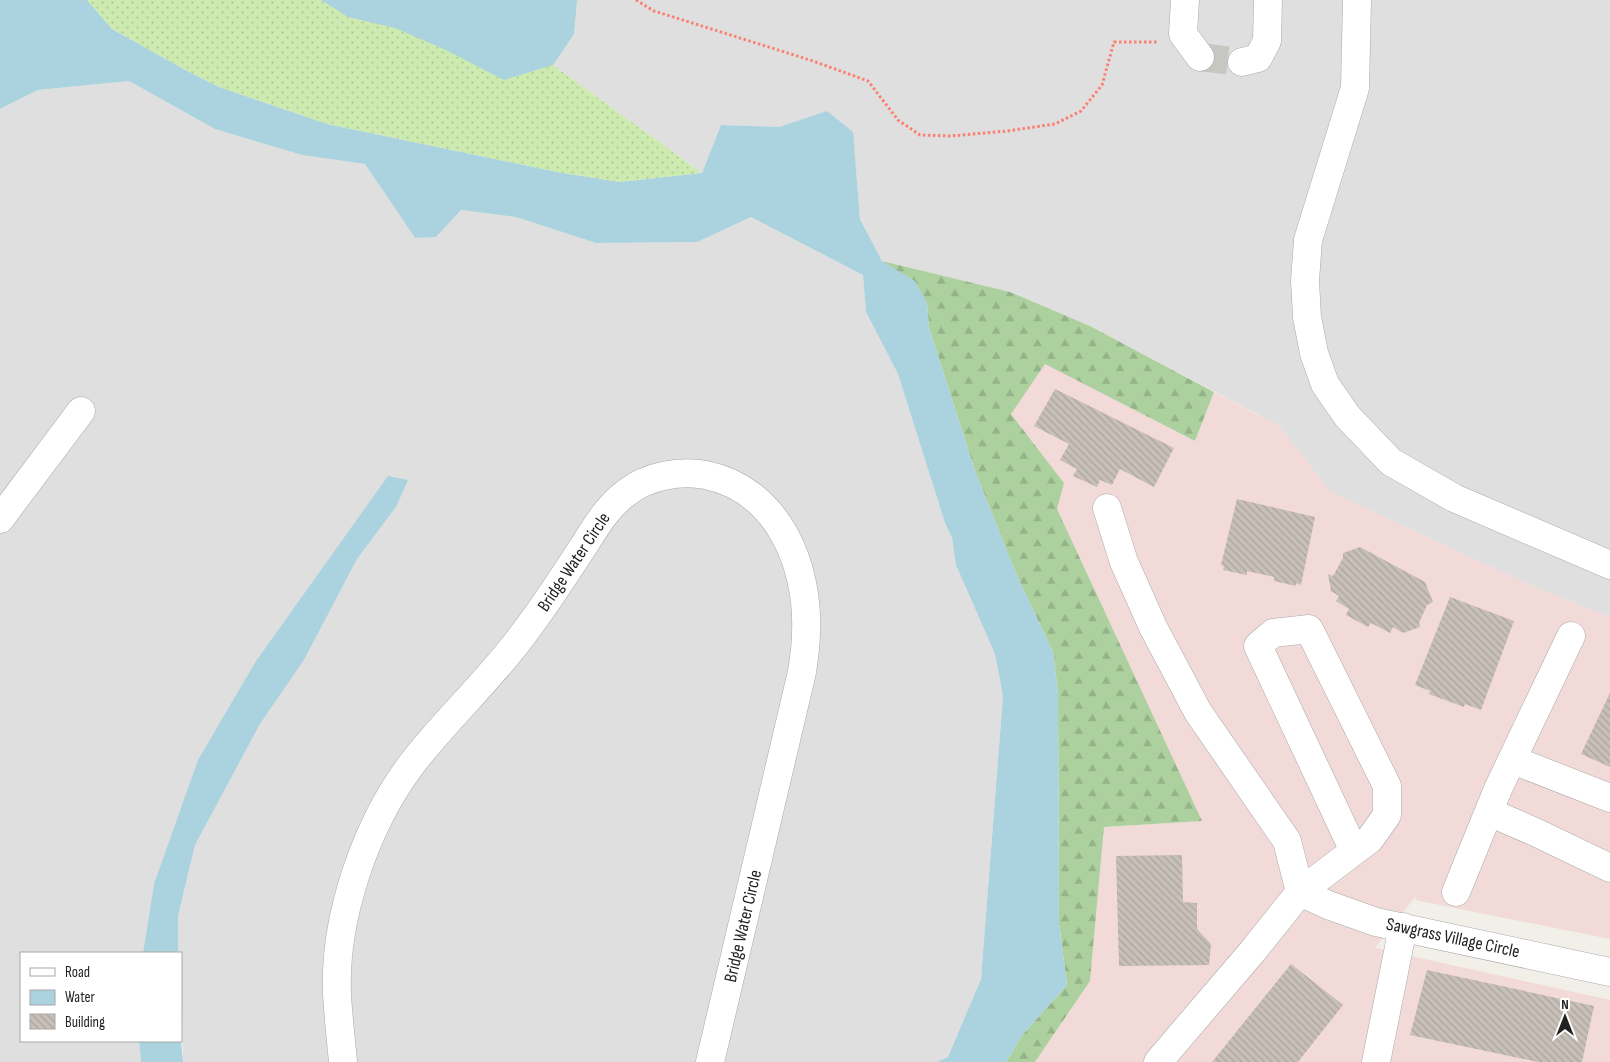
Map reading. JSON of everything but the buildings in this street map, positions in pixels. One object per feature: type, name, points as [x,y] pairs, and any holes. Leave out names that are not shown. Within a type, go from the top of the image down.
[{"type":"street","points":[[1185,0],[1183,34],[1200,57]]},
{"type":"street","points":[[1242,62],[1258,58],[1267,41],[1268,0]]},
{"type":"street","points":[[1357,0],[1355,88],[1308,240],[1305,282],[1307,317],[1314,353],[1325,384],[1347,416],[1391,462],[1454,498],[1610,565]]},
{"type":"street","points":[[0,519],[82,411]]},
{"type":"street","name":"Bridge Water Circle","points":[[343,1062],[336,991],[340,940],[355,876],[366,844],[384,807],[411,765],[504,662],[537,617],[604,515],[626,493],[645,482],[675,474],[698,474],[723,479],[745,489],[764,505],[779,525],[791,548],[803,588],[806,631],[802,672],[710,1062]]},
{"type":"street","points":[[1107,508],[1124,562],[1153,627],[1198,712],[1287,841],[1300,892]]},
{"type":"street","points":[[1158,1062],[1252,952],[1300,892],[1370,839],[1387,814],[1387,786],[1309,629],[1273,632],[1258,646],[1354,851]]},
{"type":"street","points":[[1456,892],[1489,812],[1572,636]]},
{"type":"street","points":[[1513,760],[1610,798]]},
{"type":"street","points":[[1489,812],[1610,868]]},
{"type":"street","name":"Sawgrass Village Circle","points":[[1300,892],[1328,905],[1376,922],[1610,972]]},
{"type":"street","points":[[1376,1062],[1402,927]]},
{"type":"path","points":[[636,0],[654,11],[813,61],[868,81],[898,120],[920,135],[951,136],[1054,124],[1081,111],[1102,85],[1114,42],[1168,42],[1183,34]]},
{"type":"shaded area","points":[[577,0],[1610,0],[1610,617],[1534,587],[1331,492],[1278,425],[1090,326],[1009,292],[882,261],[860,218],[854,149],[827,112],[779,127],[721,125],[702,173],[553,65],[574,34]]},
{"type":"shaded area","points":[[129,81],[215,129],[302,155],[365,164],[415,238],[436,237],[461,210],[516,217],[596,243],[696,242],[751,217],[863,275],[866,312],[898,374],[945,523],[952,538],[956,565],[995,654],[1003,696],[981,979],[948,1057],[937,1062],[183,1062],[182,952],[178,952],[178,916],[195,845],[260,724],[304,660],[357,559],[396,507],[389,476],[256,661],[154,884],[143,952],[20,952],[20,1042],[139,1042],[141,1062],[0,1062],[0,109],[38,90]]},
{"type":"shaded area","points":[[1045,363],[1195,441],[1214,392],[1278,425],[1331,492],[1534,587],[1610,617],[1610,939],[1415,900],[1416,896],[1375,948],[1610,1000],[1610,1062],[1035,1062],[1090,981],[1104,827],[1201,821],[1057,509],[1064,483],[1011,414]]},
{"type":"green space","points":[[87,0],[577,0],[574,34],[553,65],[702,173],[620,182],[562,173],[327,124],[219,87],[187,71],[112,29]]},
{"type":"green space","points":[[882,261],[1010,292],[1090,326],[1214,392],[1195,441],[1045,364],[1011,414],[1064,483],[1057,509],[1202,821],[1104,827],[1090,981],[1035,1062],[1006,1062],[1023,1034],[1067,985],[1059,923],[1058,693],[1053,652],[1017,576],[975,471],[929,328],[927,303]]},
{"type":"water","points":[[0,0],[87,0],[112,29],[187,71],[219,87],[327,124],[562,173],[620,182],[702,173],[721,125],[779,127],[827,111],[853,132],[860,219],[882,261],[915,281],[927,303],[929,328],[975,471],[1017,576],[1053,652],[1058,693],[1059,923],[1067,985],[1023,1034],[1006,1062],[937,1062],[948,1057],[981,979],[1003,696],[995,654],[956,565],[952,538],[945,523],[898,374],[866,312],[863,275],[751,217],[697,242],[596,243],[516,217],[461,210],[436,237],[415,238],[365,164],[302,155],[215,129],[129,81],[38,90],[0,109]]},
{"type":"water","points":[[321,0],[577,0],[574,34],[553,65],[504,80],[446,50],[395,28],[348,17]]},
{"type":"water","points":[[388,476],[408,480],[396,507],[357,559],[304,660],[260,724],[195,845],[178,916],[178,952],[143,952],[154,884],[198,760],[256,661]]},
{"type":"water","points":[[139,1042],[181,1042],[183,1062],[141,1062]]},
{"type":"tunnel","points":[[1200,57],[1242,62]]}]
